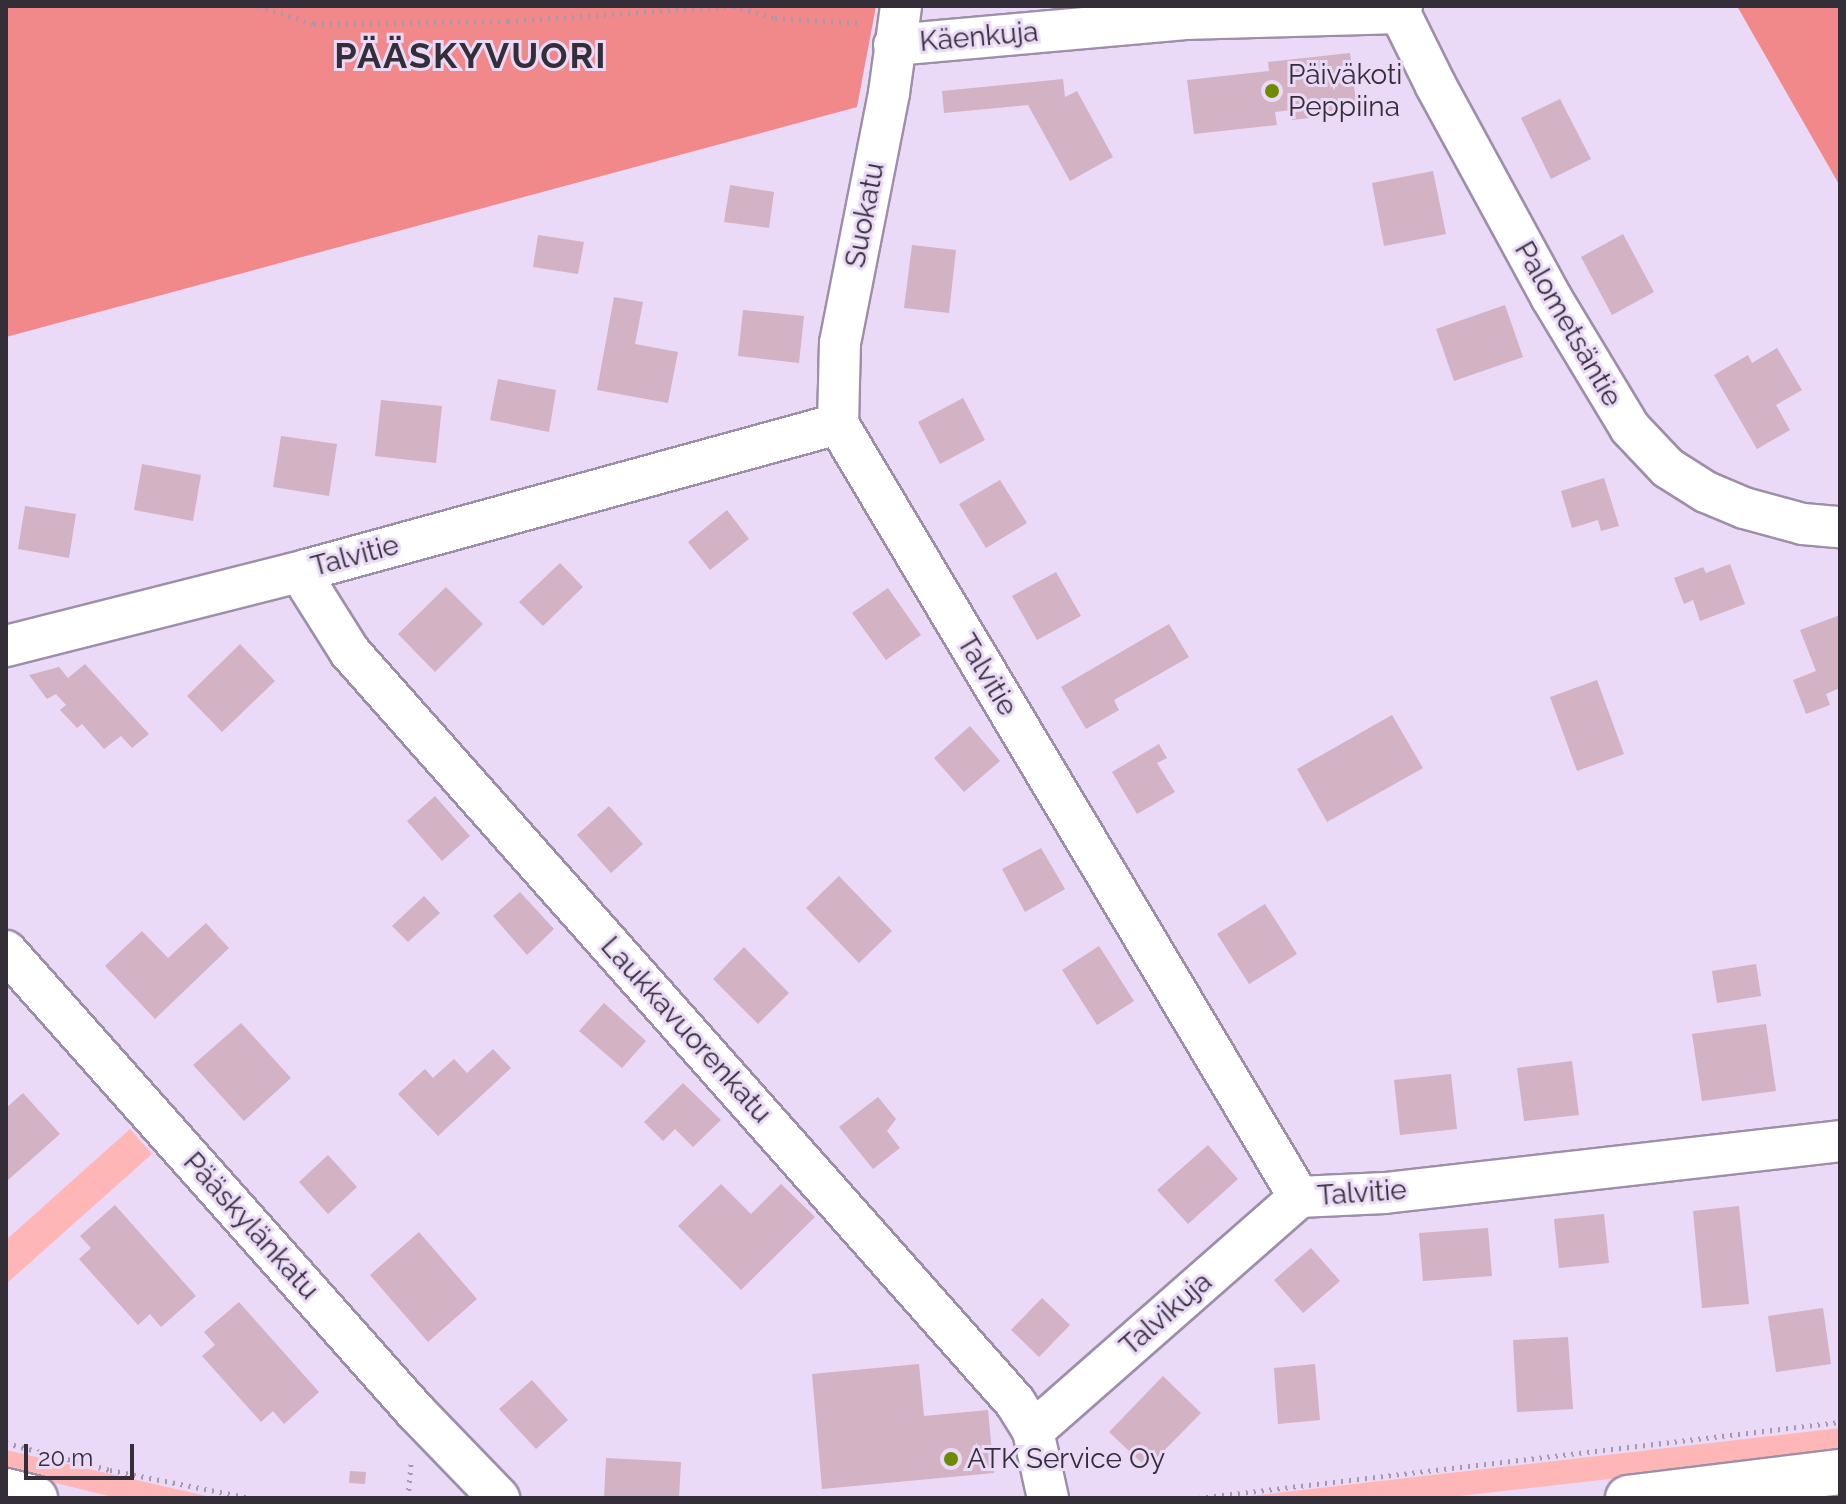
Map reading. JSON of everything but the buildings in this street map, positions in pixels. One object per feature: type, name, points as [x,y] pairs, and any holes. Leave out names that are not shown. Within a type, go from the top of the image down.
[{"type":"main road","points":[[1628,1498],[1840,1472]]},
{"type":"main road","points":[[6,1491],[35,1498]]},
{"type":"street","name":"Käenkuja","points":[[898,25],[1183,19],[1401,10]]},
{"type":"street","name":"Palometsäntie","points":[[1401,10],[1436,86],[1551,297],[1630,428],[1668,468],[1706,492],[1803,524],[1840,527]]},
{"type":"street","name":"Suokatu","points":[[838,424],[840,343],[889,93],[898,25]]},
{"type":"street","name":"Talvitie","points":[[6,646],[306,570],[838,424],[1299,1197],[1385,1193],[1840,1141]]},
{"type":"street","name":"Laukkavuorenkatu","points":[[306,570],[309,587],[350,652],[1015,1402],[1033,1431],[1048,1498]]},
{"type":"street","name":"Pääskylänkatu","points":[[6,951],[415,1411],[499,1498]]},
{"type":"street","name":"Talvikuja","points":[[1033,1431],[1299,1197]]},
{"type":"path","points":[[258,6],[314,24],[508,21],[732,6],[775,18],[898,25]]},
{"type":"path","points":[[1198,1498],[1840,1422]]},
{"type":"path","points":[[6,1443],[110,1470],[250,1498]]},
{"type":"shaded area","points":[[6,6],[876,6],[857,107],[6,337]]},
{"type":"shaded area","points":[[1737,6],[1840,6],[1840,186]]},
{"type":"shaded area","points":[[130,1129],[152,1154],[6,1284],[6,1240]]},
{"type":"shaded area","points":[[1840,1428],[1840,1452],[1619,1478],[1442,1498],[1234,1498]]},
{"type":"shaded area","points":[[6,1450],[215,1498],[117,1498],[6,1471]]},
{"type":"place","name":"Päiväkoti Peppiina","points":[[1272,91]]},
{"type":"place","name":"ATK Service Oy","points":[[951,1459]]},
{"type":"district","name":"PÄÄSKYVUORI","points":[[471,56]]}]
